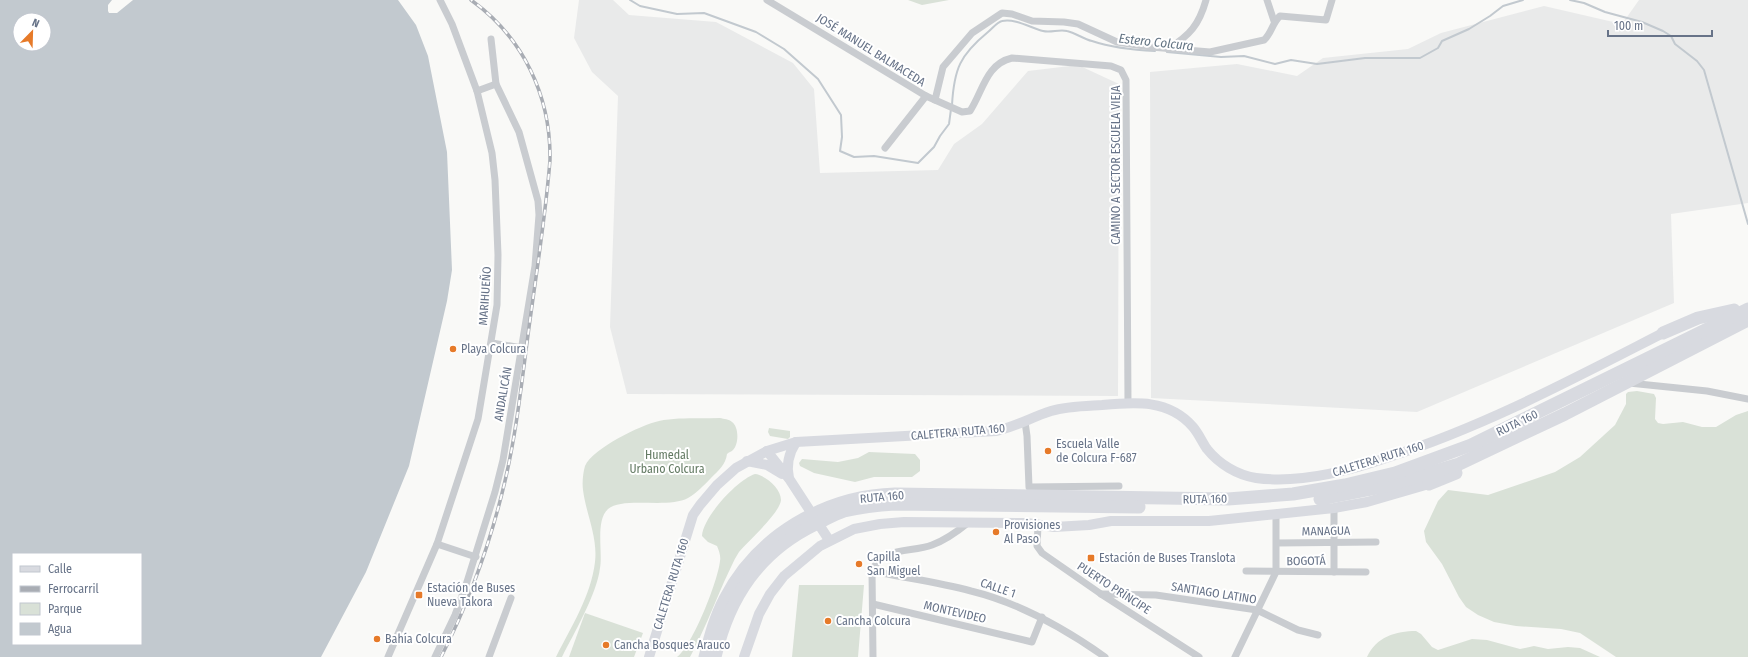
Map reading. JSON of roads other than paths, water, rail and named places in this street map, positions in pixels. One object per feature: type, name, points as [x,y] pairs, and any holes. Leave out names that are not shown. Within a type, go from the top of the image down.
[{"type":"highway","points":[[1663,333],[1698,318],[1748,308]]},
{"type":"highway","name":"RUTA 160","points":[[704,657],[719,612],[737,578],[763,548],[796,528],[835,511],[857,498],[882,495],[1228,499],[1287,495],[1345,486],[1402,471],[1470,445],[1748,308]]},
{"type":"highway","name":"RUTA 160","points":[[835,511],[895,504],[1104,507],[1278,504],[1340,496],[1386,486],[1459,464],[1627,382],[1748,320]]},
{"type":"highway","points":[[1429,484],[1466,468],[1496,447]]},
{"type":"highway","name":"RUTA 160","points":[[715,657],[725,621],[742,588],[767,558],[796,528]]},
{"type":"street","name":"MARIHUEÑO","points":[[388,657],[437,544],[478,419],[492,343],[497,305],[498,255],[495,180],[492,153],[477,91],[452,24],[440,0]]},
{"type":"street","name":"JOSÉ MANUEL BALMACEDA","points":[[767,0],[926,96],[962,112]]},
{"type":"street","points":[[1168,49],[1189,35],[1202,14],[1206,0]]},
{"type":"street","points":[[1267,0],[1274,21]]},
{"type":"street","points":[[935,100],[943,67],[972,33],[1002,13],[1012,14],[1032,21],[1078,24],[1117,42],[1168,49],[1210,52],[1264,40],[1269,35],[1274,21],[1280,16],[1326,20],[1332,0]]},
{"type":"street","name":"ANDALICÁN","points":[[435,657],[455,615],[476,557],[495,492],[503,460],[536,266],[539,215],[538,201],[519,132],[496,84],[491,39]]},
{"type":"street","name":"CAMINO A SECTOR ESCUELA VIEJA","points":[[962,112],[970,111],[988,75],[994,67],[1003,61],[1012,58],[1112,66],[1118,68],[1124,73],[1126,80],[1128,403]]},
{"type":"street","points":[[477,91],[496,84]]},
{"type":"street","points":[[884,148],[926,96]]},
{"type":"street","name":"CALETERA RUTA 160","points":[[649,657],[692,515],[716,485],[747,461],[768,451],[796,442],[986,432],[1005,429],[1042,414],[1060,409],[1128,403],[1153,404],[1176,413],[1194,428],[1208,449],[1218,460],[1240,474],[1258,478],[1273,479],[1320,475],[1367,465],[1467,429],[1543,394],[1663,333]]},
{"type":"street","points":[[492,343],[522,348]]},
{"type":"street","points":[[1627,382],[1707,391],[1748,399]]},
{"type":"street","points":[[1025,422],[1028,436],[1029,487],[1119,486]]},
{"type":"street","points":[[790,480],[788,462],[790,452],[796,442]]},
{"type":"street","points":[[768,451],[790,480],[829,540]]},
{"type":"street","points":[[747,461],[767,465],[779,471],[790,480]]},
{"type":"street","points":[[744,657],[756,619],[774,589],[793,568],[829,540],[854,529],[880,524],[970,522],[1026,523],[1038,526],[1072,526],[1111,521],[1209,521],[1334,508],[1367,502],[1429,484]]},
{"type":"street","points":[[1334,508],[1334,572]]},
{"type":"street","points":[[1235,657],[1276,572],[1276,515]]},
{"type":"street","points":[[872,657],[872,571],[877,562],[887,555],[933,544],[951,535],[970,522]]},
{"type":"street","name":"PUERTO PRÍNCIPE","points":[[1038,526],[1036,546],[1039,550],[1101,594],[1199,657]]},
{"type":"street","name":"MANAGUA","points":[[1277,543],[1334,541],[1376,542]]},
{"type":"street","points":[[437,544],[476,557]]},
{"type":"street","name":"CALLE 1","points":[[872,571],[972,591],[1042,617],[1097,655],[1105,657]]},
{"type":"street","name":"BOGOTÁ","points":[[1246,571],[1366,572]]},
{"type":"street","name":"SANTIAGO LATINO","points":[[1101,594],[1156,595],[1257,610],[1298,630],[1318,635]]},
{"type":"street","points":[[489,657],[499,635],[511,598]]},
{"type":"street","name":"MONTEVIDEO","points":[[873,604],[1032,642],[1042,617]]},
{"type":"water","points":[[0,0],[112,0],[108,5],[108,11],[109,13],[117,13],[133,0],[398,0],[416,25],[428,56],[447,152],[452,270],[447,301],[409,466],[366,572],[321,657],[0,657]]},
{"type":"waterway","name":"Estero Colcura","points":[[630,0],[640,6],[677,14],[704,13],[756,32],[784,49],[818,79],[841,115],[842,137],[840,151],[854,157],[874,156],[918,163],[934,147],[949,124],[951,109]]},
{"type":"waterway","name":"Estero Colcura","points":[[1167,52],[1221,57],[1244,56],[1275,64],[1291,60],[1317,64],[1365,58],[1420,58],[1438,48],[1442,41],[1469,29],[1503,6],[1523,0]]},
{"type":"waterway","name":"Estero Colcura","points":[[1570,0],[1584,3],[1605,12],[1642,22],[1663,31],[1671,36],[1675,44],[1697,61],[1704,70],[1748,224]]},
{"type":"waterway","name":"Estero Colcura","points":[[952,105],[953,92],[960,64],[978,40],[996,24],[1002,21],[1007,20],[1018,22],[1038,30],[1067,31],[1089,40],[1115,47],[1155,51]]},
{"type":"railway","points":[[441,657],[461,615],[486,549],[510,460],[520,397],[544,217],[550,160],[549,136],[545,113],[539,91],[530,70],[519,50],[505,32],[489,15],[471,0]]},
{"type":"place","name":"Playa Colcura","points":[[453,349]]},
{"type":"place","name":"Escuela Valle de Colcura F-687","points":[[1048,451]]},
{"type":"place","name":"Provisiones Al Paso","points":[[996,532]]},
{"type":"place","name":"Estación de Buses Translota","points":[[1091,558]]},
{"type":"place","name":"Capilla San Miguel","points":[[859,564]]},
{"type":"place","name":"Estación de Buses Nueva Takora","points":[[419,595]]},
{"type":"place","name":"Cancha Colcura","points":[[828,621]]},
{"type":"place","name":"Bahía Colcura","points":[[377,639]]},
{"type":"place","name":"Cancha Bosques Arauco","points":[[606,645]]},
{"type":"park label","name":"Humedal Urbano Colcura","points":[[667,462]]}]
